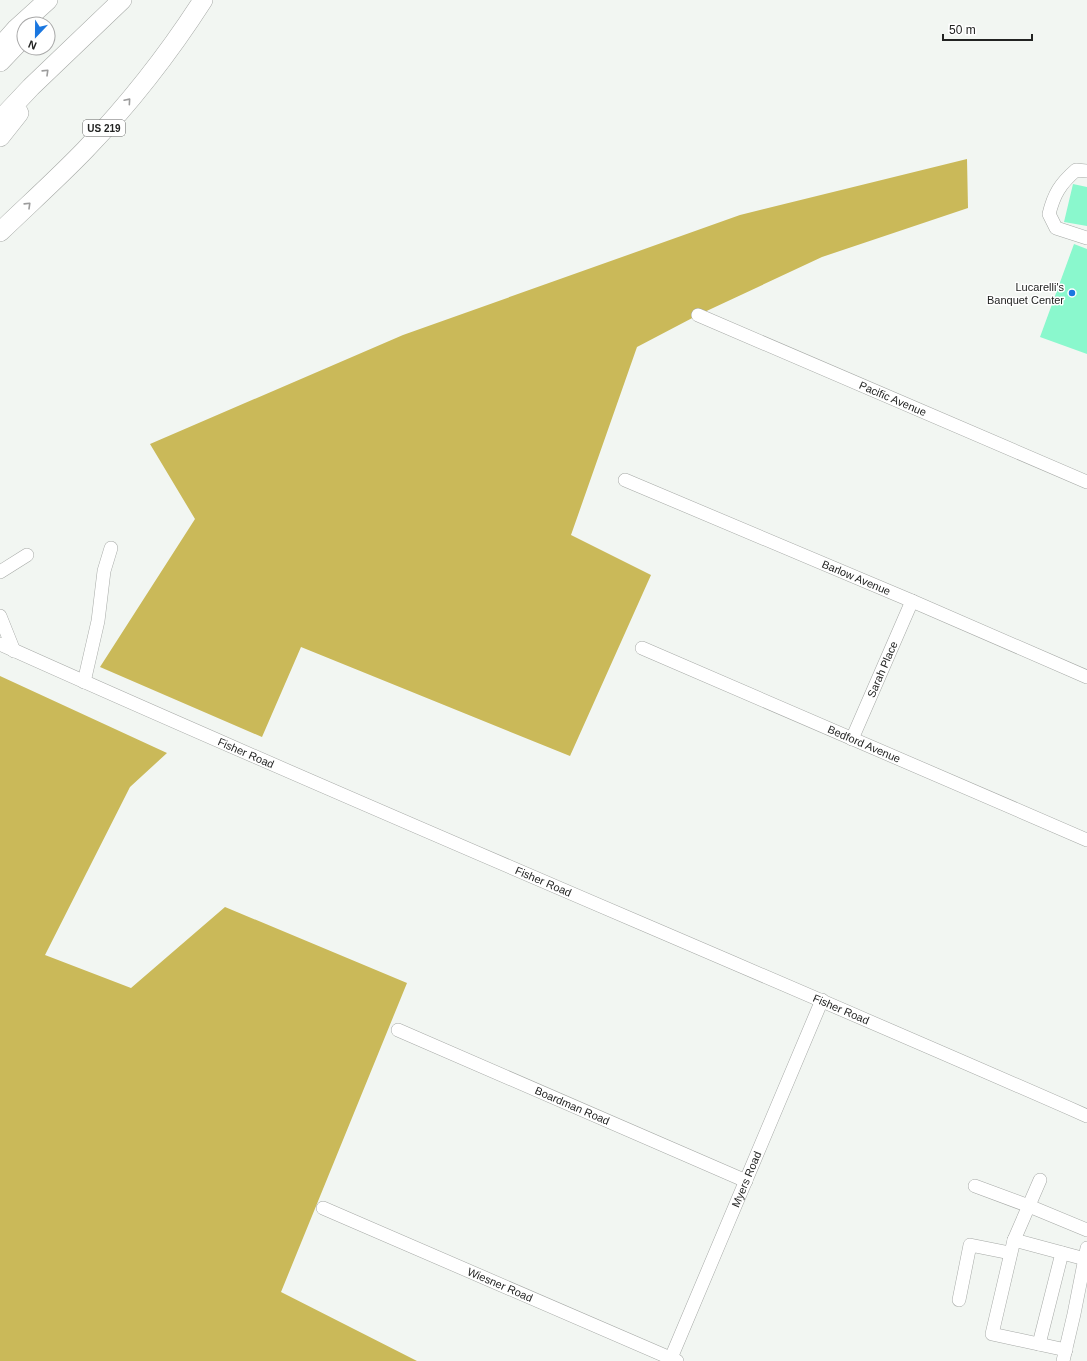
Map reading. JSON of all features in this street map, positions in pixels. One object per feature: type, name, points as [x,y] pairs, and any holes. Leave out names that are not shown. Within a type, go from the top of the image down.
[{"type":"highway","points":[[0,47],[16,29],[48,0]]},
{"type":"highway","points":[[45,16],[62,0]]},
{"type":"highway","points":[[0,120],[31,87],[122,0]]},
{"type":"highway","name":"US 219","points":[[0,232],[86,149],[137,91],[164,57],[199,7]]},
{"type":"highway","points":[[0,62],[16,45]]},
{"type":"highway","points":[[0,137],[21,110],[31,87]]},
{"type":"street","points":[[1087,171],[1076,170],[1065,179],[1053,197],[1049,214],[1056,228],[1087,238]]},
{"type":"street","name":"Pacific Avenue","points":[[698,315],[1087,482]]},
{"type":"street","name":"Barlow Avenue","points":[[625,480],[912,600],[1087,677]]},
{"type":"street","points":[[84,682],[98,621],[104,571],[111,548]]},
{"type":"street","points":[[0,572],[27,555]]},
{"type":"street","name":"Sarah Place","points":[[852,739],[912,600]]},
{"type":"street","points":[[0,616],[14,651]]},
{"type":"street","name":"Fisher Road","points":[[0,644],[84,682],[822,1000],[1087,1116]]},
{"type":"street","name":"Bedford Avenue","points":[[642,648],[1087,840]]},
{"type":"street","name":"Myers Road","points":[[674,1360],[746,1181],[822,1000]]},
{"type":"street","name":"Boardman Road","points":[[398,1030],[746,1181]]},
{"type":"street","points":[[1014,1240],[1086,1258],[1084,1279],[1064,1355],[1039,1344],[992,1334],[1014,1240],[1040,1180]]},
{"type":"street","points":[[975,1186],[1087,1230]]},
{"type":"street","name":"Wiesner Road","points":[[323,1208],[674,1360]]},
{"type":"street","points":[[959,1300],[970,1245],[1010,1253]]},
{"type":"street","points":[[1039,1344],[1062,1253]]},
{"type":"shaded area","points":[[967,159],[968,208],[822,257],[698,315],[637,347],[571,535],[651,575],[570,756],[301,647],[262,737],[100,667],[195,519],[150,444],[403,335],[740,215]]},
{"type":"shaded area","points":[[0,676],[167,753],[130,787],[45,955],[131,988],[225,907],[407,983],[281,1292],[417,1361],[0,1361]]},
{"type":"building","points":[[1073,184],[1087,187],[1087,226],[1064,222]]},
{"type":"building","name":"Lucarelli's Banquet Center","points":[[1074,244],[1087,249],[1087,354],[1040,337]]},
{"type":"place","name":"Lucarelli's Banquet Center","points":[[1072,293]]}]
